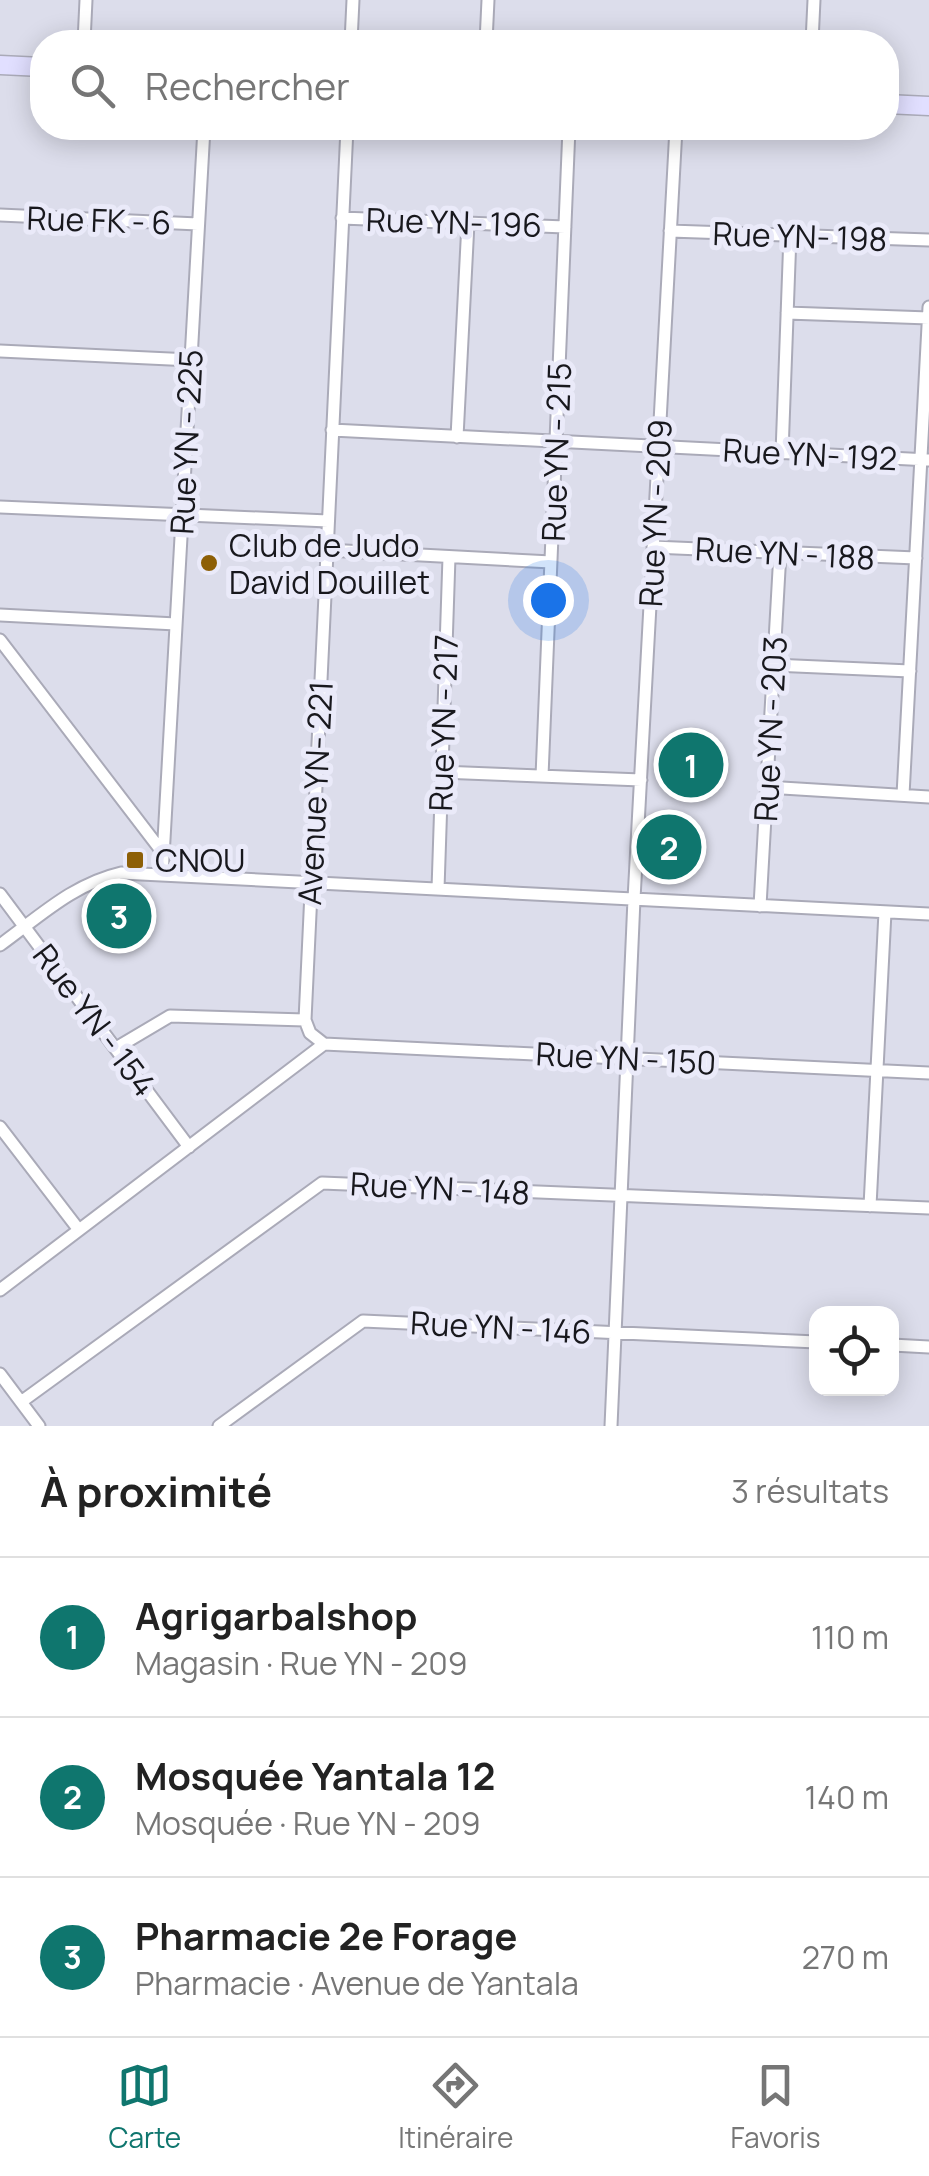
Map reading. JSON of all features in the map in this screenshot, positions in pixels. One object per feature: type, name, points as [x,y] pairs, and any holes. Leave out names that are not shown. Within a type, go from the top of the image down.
[{"type":"main road","points":[[0,65],[30,66]]},
{"type":"main road","points":[[899,105],[929,106]]},
{"type":"street","points":[[85,30],[86,0]]},
{"type":"street","points":[[351,30],[352,0]]},
{"type":"street","points":[[487,30],[488,0]]},
{"type":"street","points":[[813,30],[814,0]]},
{"type":"street","name":"Rue YN - 225","points":[[162,876],[203,140]]},
{"type":"street","name":"Avenue YN- 221","points":[[305,1020],[345,140]]},
{"type":"street","name":"Rue YN - 215","points":[[542,776],[569,140]]},
{"type":"street","name":"Rue YN - 209","points":[[611,1426],[634,899],[675,140]]},
{"type":"street","name":"Rue FK - 6","points":[[0,216],[198,224]]},
{"type":"street","name":"Rue YN- 196","points":[[342,218],[565,227]]},
{"type":"street","points":[[458,437],[468,223]]},
{"type":"street","name":"Rue YN- 198","points":[[670,231],[929,240]]},
{"type":"street","points":[[782,453],[790,235]]},
{"type":"street","points":[[903,795],[925,460],[929,307]]},
{"type":"street","points":[[787,312],[929,318]]},
{"type":"street","points":[[0,352],[191,360]]},
{"type":"street","name":"Rue YN- 192","points":[[332,430],[925,460]]},
{"type":"street","points":[[0,507],[328,522]]},
{"type":"street","name":"Rue YN - 188","points":[[653,547],[916,558]]},
{"type":"street","points":[[326,550],[552,562]]},
{"type":"street","name":"Rue YN - 203","points":[[760,906],[780,552]]},
{"type":"street","name":"Rue YN - 217","points":[[438,889],[449,556]]},
{"type":"street","points":[[0,615],[176,624]]},
{"type":"street","points":[[0,640],[163,853]]},
{"type":"street","points":[[773,665],[910,671]]},
{"type":"street","points":[[441,772],[641,780]]},
{"type":"street","points":[[766,787],[929,796]]},
{"type":"street","points":[[0,945],[70,893],[98,878],[121,873],[929,914]]},
{"type":"street","name":"Rue YN - 154","points":[[0,894],[189,1147]]},
{"type":"street","points":[[870,1206],[885,912]]},
{"type":"street","points":[[0,1290],[324,1044],[310,1034],[305,1020],[170,1016],[116,1048]]},
{"type":"street","name":"Rue YN - 150","points":[[324,1044],[929,1072]]},
{"type":"street","points":[[0,1127],[79,1230]]},
{"type":"street","name":"Rue YN - 148","points":[[21,1402],[322,1184],[929,1208]]},
{"type":"street","name":"Rue YN - 146","points":[[219,1426],[363,1321],[809,1342]]},
{"type":"street","points":[[899,1345],[929,1347]]},
{"type":"street","points":[[0,1374],[39,1426]]},
{"type":"place","name":"Club de Judo David Douillet","points":[[209,563]]},
{"type":"place","name":"Agrigarbalshop","points":[[691,765]]},
{"type":"place","name":"Mosquée Yantala 12","points":[[669,847]]},
{"type":"place","name":"CNOU","points":[[135,860]]},
{"type":"place","name":"Pharmacie 2e Forage","points":[[119,916]]}]
